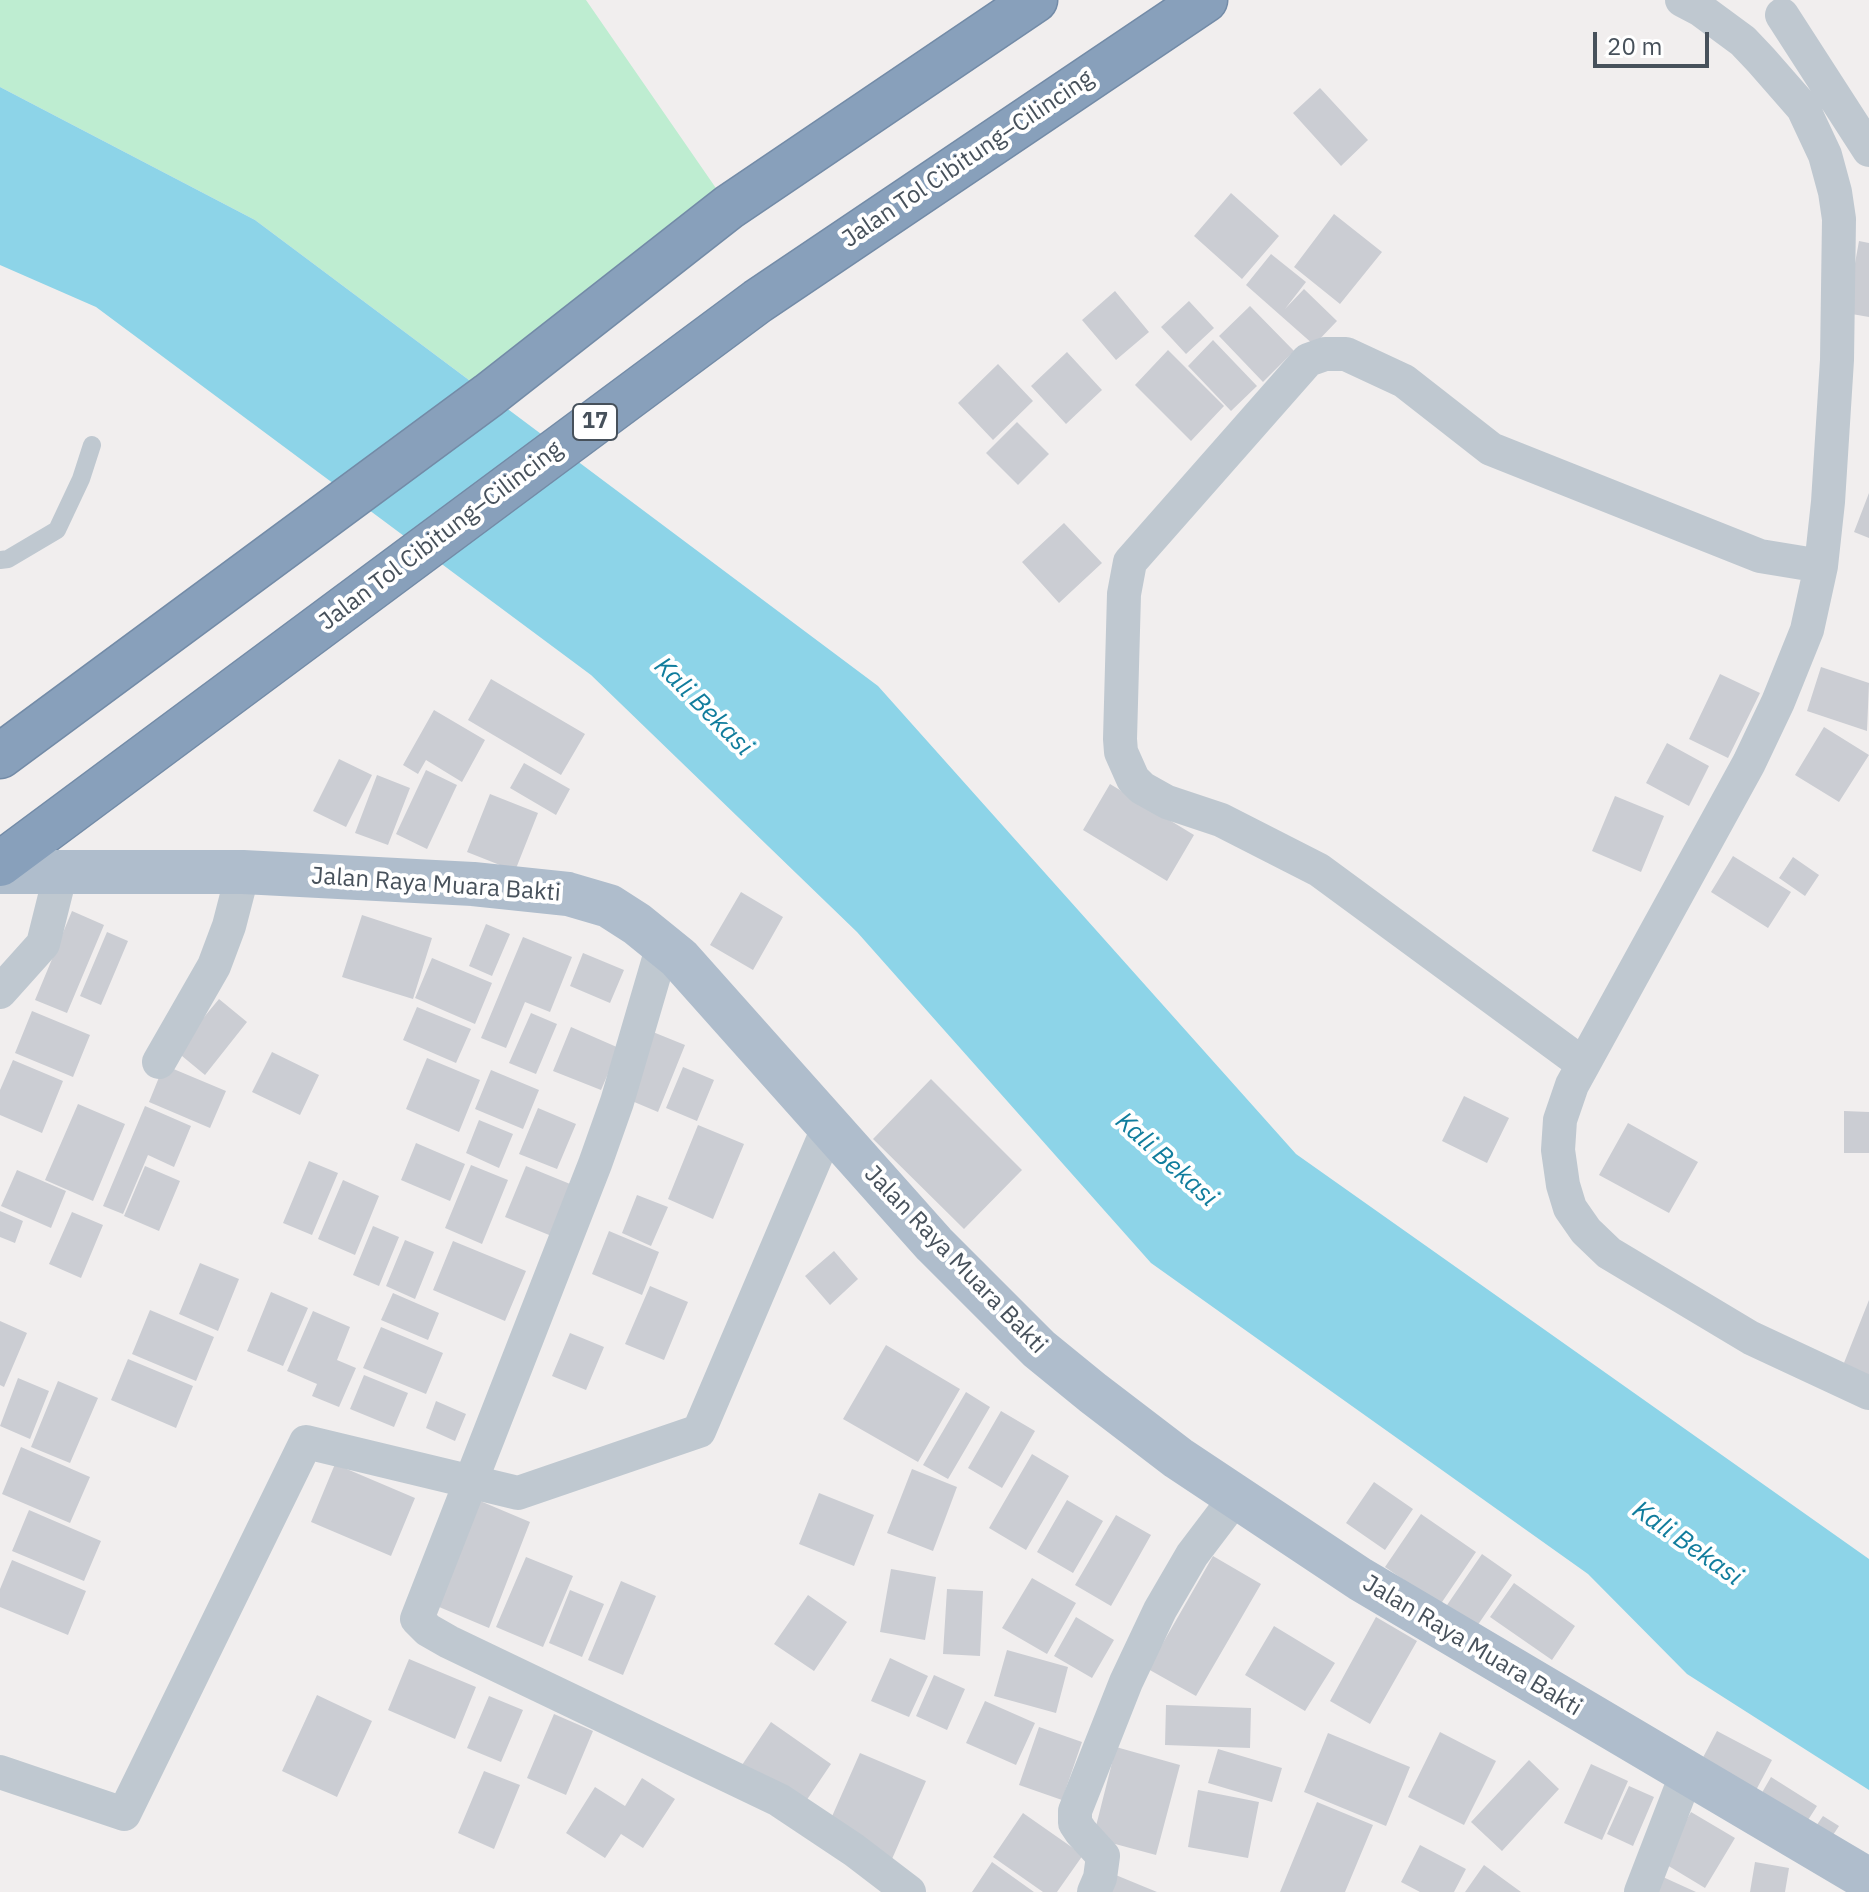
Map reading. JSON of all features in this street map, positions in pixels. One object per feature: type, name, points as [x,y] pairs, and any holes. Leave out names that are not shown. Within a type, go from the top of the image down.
[{"type":"highway","points":[[0,756],[489,395],[729,207],[1035,0]]},
{"type":"highway","name":"Jalan Tol Cibitung–Cilincing","points":[[0,864],[758,301],[1205,0]]},
{"type":"main road","name":"Jalan Raya Muara Bakti","points":[[0,872],[243,872],[473,884],[568,894],[609,906],[679,958],[934,1244],[1039,1349],[1178,1458],[1360,1579],[1687,1773],[1858,1881]]},
{"type":"street","points":[[1682,0],[1743,41],[1803,108],[1825,155],[1835,192],[1839,234],[1837,360],[1828,502],[1821,566],[1807,630],[1749,763],[1572,1085],[1560,1120],[1558,1150],[1570,1208],[1586,1231],[1609,1253],[1751,1338],[1869,1393]]},
{"type":"street","points":[[1743,41],[1793,8],[1869,150]]},
{"type":"street","points":[[1583,1064],[1319,870],[1221,820],[1167,802],[1142,788],[1133,779],[1121,752],[1120,739],[1124,594],[1130,562],[1308,360],[1325,354],[1346,354],[1404,381],[1491,449],[1760,556],[1821,566]]},
{"type":"street","points":[[0,992],[43,944],[61,872]]},
{"type":"street","points":[[159,1062],[214,966],[229,926],[243,872]]},
{"type":"street","points":[[663,945],[617,1102],[595,1164],[417,1619],[449,1642],[779,1800],[854,1850],[909,1892]]},
{"type":"street","points":[[0,1772],[124,1814],[306,1442],[518,1493],[699,1431],[829,1126]]},
{"type":"street","points":[[1094,1892],[1103,1856],[1075,1823],[1075,1811],[1126,1682],[1160,1610],[1192,1555],[1236,1497]]},
{"type":"street","points":[[1641,1892],[1687,1773]]},
{"type":"lane","points":[[0,560],[8,559],[57,530],[81,479],[92,445]]},
{"type":"green space","points":[[0,0],[586,0],[729,207],[489,395],[255,220],[0,87]]},
{"type":"water","name":"Kali Bekasi","points":[[0,87],[255,220],[878,686],[1296,1154],[1869,1559],[1869,1790],[1687,1674],[1588,1574],[1151,1263],[857,932],[591,675],[96,307],[0,265]]},
{"type":"building","points":[[1320,88],[1368,140],[1341,166],[1293,113]]},
{"type":"building","points":[[1231,193],[1279,236],[1242,279],[1194,236]]},
{"type":"building","points":[[1334,214],[1382,252],[1340,304],[1294,267]]},
{"type":"building","points":[[1859,241],[1869,243],[1869,317],[1846,313]]},
{"type":"building","points":[[1271,254],[1306,282],[1285,309],[1304,289],[1337,321],[1314,345],[1246,285]]},
{"type":"building","points":[[1115,291],[1149,332],[1116,360],[1082,320]]},
{"type":"building","points":[[1189,301],[1214,328],[1186,354],[1161,327]]},
{"type":"building","points":[[1250,306],[1294,351],[1263,382],[1219,336]]},
{"type":"building","points":[[1213,340],[1257,386],[1231,411],[1188,366]]},
{"type":"building","points":[[1168,350],[1224,406],[1191,441],[1135,385]]},
{"type":"building","points":[[1067,352],[1102,390],[1066,424],[1031,386]]},
{"type":"building","points":[[998,364],[1033,401],[993,440],[958,403]]},
{"type":"building","points":[[1017,422],[1049,454],[1018,485],[986,453]]},
{"type":"building","points":[[1869,493],[1869,538],[1854,532]]},
{"type":"building","points":[[1064,523],[1102,563],[1059,603],[1022,562]]},
{"type":"building","points":[[1821,667],[1869,683],[1867,731],[1807,711]]},
{"type":"building","points":[[1720,674],[1760,693],[1728,758],[1689,739]]},
{"type":"building","points":[[491,679],[585,734],[561,775],[468,720]]},
{"type":"building","points":[[434,710],[485,740],[462,782],[426,760],[418,774],[403,765]]},
{"type":"building","points":[[1824,727],[1869,755],[1839,802],[1795,775]]},
{"type":"building","points":[[1667,743],[1709,766],[1689,806],[1646,783]]},
{"type":"building","points":[[339,759],[372,775],[346,827],[313,811]]},
{"type":"building","points":[[524,763],[570,789],[556,815],[510,788]]},
{"type":"building","points":[[426,770],[457,785],[427,849],[396,834]]},
{"type":"building","points":[[377,775],[410,788],[388,845],[355,833]]},
{"type":"building","points":[[1110,784],[1194,835],[1167,881],[1083,830]]},
{"type":"building","points":[[490,794],[538,813],[515,871],[467,852]]},
{"type":"building","points":[[1615,796],[1664,816],[1641,872],[1592,851]]},
{"type":"building","points":[[1733,856],[1791,892],[1768,928],[1711,892]]},
{"type":"building","points":[[1793,857],[1819,875],[1805,896],[1779,878]]},
{"type":"building","points":[[741,892],[783,917],[753,970],[710,945]]},
{"type":"building","points":[[72,911],[104,925],[67,1013],[35,1000]]},
{"type":"building","points":[[362,915],[432,938],[413,999],[342,977]]},
{"type":"building","points":[[486,924],[510,934],[492,976],[469,966]]},
{"type":"building","points":[[107,932],[128,941],[101,1005],[80,996]]},
{"type":"building","points":[[523,937],[572,957],[550,1012],[525,1002],[506,1048],[481,1038]]},
{"type":"building","points":[[583,953],[624,970],[610,1003],[570,986]]},
{"type":"building","points":[[432,958],[492,983],[475,1024],[415,998]]},
{"type":"building","points":[[219,999],[247,1022],[205,1075],[176,1051]]},
{"type":"building","points":[[417,1007],[471,1029],[456,1063],[403,1040]]},
{"type":"building","points":[[32,1011],[90,1035],[73,1077],[15,1053]]},
{"type":"building","points":[[531,1013],[557,1024],[536,1074],[509,1063]]},
{"type":"building","points":[[571,1027],[619,1048],[601,1090],[553,1071]]},
{"type":"building","points":[[648,1030],[685,1045],[658,1112],[620,1096]]},
{"type":"building","points":[[272,1052],[319,1075],[300,1115],[252,1092]]},
{"type":"building","points":[[427,1058],[480,1080],[459,1132],[406,1109]]},
{"type":"building","points":[[13,1060],[63,1081],[42,1133],[0,1115],[0,1090]]},
{"type":"building","points":[[164,1065],[226,1091],[210,1128],[149,1102]]},
{"type":"building","points":[[683,1067],[714,1080],[697,1121],[666,1108]]},
{"type":"building","points":[[491,1070],[539,1090],[523,1129],[475,1109]]},
{"type":"building","points":[[931,1079],[1022,1170],[964,1229],[873,1139]]},
{"type":"building","points":[[1464,1096],[1509,1118],[1487,1163],[1442,1141]]},
{"type":"building","points":[[78,1104],[125,1124],[93,1201],[45,1180]]},
{"type":"building","points":[[145,1106],[191,1126],[174,1167],[148,1155],[123,1214],[103,1206]]},
{"type":"building","points":[[538,1108],[576,1124],[557,1169],[519,1154]]},
{"type":"building","points":[[1844,1111],[1869,1112],[1869,1153],[1844,1153]]},
{"type":"building","points":[[479,1120],[513,1134],[499,1168],[466,1153]]},
{"type":"building","points":[[1628,1123],[1698,1162],[1669,1213],[1599,1175]]},
{"type":"building","points":[[698,1125],[744,1144],[713,1219],[668,1199]]},
{"type":"building","points":[[416,1143],[465,1164],[450,1201],[401,1180]]},
{"type":"building","points":[[309,1161],[338,1173],[312,1235],[283,1223]]},
{"type":"building","points":[[471,1165],[508,1180],[482,1244],[445,1228]]},
{"type":"building","points":[[145,1166],[180,1181],[159,1231],[124,1216]]},
{"type":"building","points":[[526,1166],[575,1186],[554,1237],[505,1217]]},
{"type":"building","points":[[17,1170],[66,1191],[51,1228],[1,1206]]},
{"type":"building","points":[[343,1180],[379,1196],[355,1255],[318,1239]]},
{"type":"building","points":[[637,1195],[668,1207],[651,1246],[622,1233]]},
{"type":"building","points":[[0,1211],[23,1221],[15,1243],[0,1237]]},
{"type":"building","points":[[72,1212],[103,1225],[81,1278],[49,1264]]},
{"type":"building","points":[[373,1226],[399,1237],[379,1286],[353,1275]]},
{"type":"building","points":[[609,1231],[659,1252],[642,1295],[592,1274]]},
{"type":"building","points":[[405,1240],[434,1252],[415,1299],[386,1286]]},
{"type":"building","points":[[453,1241],[526,1271],[505,1321],[433,1290]]},
{"type":"building","points":[[834,1251],[858,1279],[830,1305],[805,1276]]},
{"type":"building","points":[[200,1263],[239,1279],[218,1331],[179,1314]]},
{"type":"building","points":[[650,1286],[688,1302],[664,1360],[625,1344]]},
{"type":"building","points":[[271,1292],[308,1308],[283,1366],[247,1351]]},
{"type":"building","points":[[393,1293],[439,1313],[428,1340],[381,1320]]},
{"type":"building","points":[[1869,1300],[1869,1391],[1838,1378]]},
{"type":"building","points":[[150,1310],[214,1337],[196,1381],[132,1354]]},
{"type":"building","points":[[313,1311],[350,1327],[337,1360],[356,1368],[339,1407],[312,1396],[317,1384],[287,1371]]},
{"type":"building","points":[[0,1321],[27,1333],[4,1387],[0,1385]]},
{"type":"building","points":[[381,1327],[443,1353],[426,1394],[363,1368]]},
{"type":"building","points":[[570,1333],[604,1347],[586,1390],[552,1376]]},
{"type":"building","points":[[886,1345],[960,1389],[918,1462],[843,1419]]},
{"type":"building","points":[[128,1359],[193,1386],[176,1428],[111,1400]]},
{"type":"building","points":[[364,1375],[408,1393],[394,1427],[350,1409]]},
{"type":"building","points":[[18,1378],[49,1391],[30,1439],[0,1426]]},
{"type":"building","points":[[58,1381],[98,1398],[70,1463],[31,1447]]},
{"type":"building","points":[[966,1392],[990,1407],[948,1479],[923,1465]]},
{"type":"building","points":[[436,1401],[466,1414],[455,1441],[426,1428]]},
{"type":"building","points":[[1001,1411],[1035,1431],[1002,1488],[968,1468]]},
{"type":"building","points":[[21,1447],[90,1477],[70,1523],[2,1494]]},
{"type":"building","points":[[1032,1454],[1069,1476],[1026,1550],[989,1528]]},
{"type":"building","points":[[335,1464],[415,1498],[391,1556],[311,1522]]},
{"type":"building","points":[[912,1469],[957,1487],[933,1551],[887,1533]]},
{"type":"building","points":[[1374,1482],[1413,1509],[1385,1550],[1346,1523]]},
{"type":"building","points":[[819,1493],[874,1515],[854,1566],[799,1544]]},
{"type":"building","points":[[473,1498],[530,1522],[489,1628],[432,1604]]},
{"type":"building","points":[[1067,1500],[1103,1521],[1073,1573],[1037,1552]]},
{"type":"building","points":[[29,1510],[101,1541],[84,1581],[12,1551]]},
{"type":"building","points":[[1421,1514],[1476,1552],[1440,1605],[1385,1567]]},
{"type":"building","points":[[1116,1515],[1151,1535],[1111,1606],[1075,1585]]},
{"type":"building","points":[[1482,1554],[1512,1575],[1475,1629],[1445,1608]]},
{"type":"building","points":[[1213,1556],[1261,1584],[1196,1696],[1148,1669]]},
{"type":"building","points":[[526,1557],[573,1576],[543,1647],[496,1627]]},
{"type":"building","points":[[12,1560],[86,1591],[68,1635],[0,1607],[0,1589]]},
{"type":"building","points":[[891,1569],[936,1577],[925,1640],[880,1632]]},
{"type":"building","points":[[1032,1578],[1076,1603],[1047,1654],[1002,1628]]},
{"type":"building","points":[[621,1581],[656,1596],[623,1675],[588,1660]]},
{"type":"building","points":[[1514,1583],[1575,1626],[1552,1660],[1490,1617]]},
{"type":"building","points":[[947,1589],[983,1591],[980,1656],[943,1654]]},
{"type":"building","points":[[570,1590],[604,1604],[582,1657],[549,1643]]},
{"type":"building","points":[[808,1595],[847,1622],[814,1671],[774,1644]]},
{"type":"building","points":[[1076,1617],[1114,1640],[1092,1678],[1054,1656]]},
{"type":"building","points":[[1376,1617],[1417,1641],[1370,1724],[1330,1701]]},
{"type":"building","points":[[1274,1626],[1335,1663],[1305,1711],[1245,1675]]},
{"type":"building","points":[[1007,1650],[1068,1667],[1056,1713],[994,1696]]},
{"type":"building","points":[[890,1658],[928,1676],[909,1717],[871,1701]]},
{"type":"building","points":[[409,1659],[476,1687],[455,1739],[388,1710]]},
{"type":"building","points":[[934,1675],[965,1689],[947,1730],[916,1716]]},
{"type":"building","points":[[317,1695],[372,1721],[337,1797],[282,1771]]},
{"type":"building","points":[[489,1696],[523,1710],[501,1762],[467,1748]]},
{"type":"building","points":[[985,1701],[1035,1723],[1016,1765],[966,1743]]},
{"type":"building","points":[[1166,1705],[1251,1708],[1250,1748],[1165,1745]]},
{"type":"building","points":[[554,1714],[593,1731],[566,1795],[527,1778]]},
{"type":"building","points":[[771,1722],[831,1764],[802,1807],[742,1765]]},
{"type":"building","points":[[1039,1727],[1082,1742],[1062,1800],[1019,1785]]},
{"type":"building","points":[[1717,1731],[1772,1760],[1754,1794],[1699,1765]]},
{"type":"building","points":[[1440,1732],[1496,1761],[1464,1825],[1408,1797]]},
{"type":"building","points":[[1328,1733],[1410,1767],[1386,1826],[1304,1792]]},
{"type":"building","points":[[1116,1747],[1180,1765],[1156,1855],[1093,1838]]},
{"type":"building","points":[[1218,1749],[1282,1768],[1272,1802],[1208,1783]]},
{"type":"building","points":[[860,1753],[926,1781],[892,1859],[826,1830]]},
{"type":"building","points":[[1529,1760],[1559,1789],[1502,1851],[1471,1822]]},
{"type":"building","points":[[1591,1764],[1628,1781],[1602,1840],[1564,1823]]},
{"type":"building","points":[[484,1771],[520,1785],[494,1849],[458,1833]]},
{"type":"building","points":[[1771,1777],[1817,1806],[1801,1831],[1756,1803]]},
{"type":"building","points":[[642,1778],[675,1799],[643,1848],[621,1834],[605,1858],[566,1833],[595,1787],[625,1806]]},
{"type":"building","points":[[1629,1786],[1654,1797],[1633,1846],[1607,1834]]},
{"type":"building","points":[[1198,1790],[1259,1802],[1248,1858],[1188,1847]]},
{"type":"building","points":[[1317,1802],[1373,1825],[1345,1892],[1280,1892]]},
{"type":"building","points":[[1691,1812],[1735,1838],[1705,1888],[1662,1862]]},
{"type":"building","points":[[1023,1813],[1083,1855],[1057,1892],[1043,1892],[993,1857]]},
{"type":"building","points":[[1823,1816],[1839,1826],[1823,1850],[1807,1839]]},
{"type":"building","points":[[1420,1845],[1466,1869],[1454,1892],[1420,1892],[1401,1882]]},
{"type":"building","points":[[992,1862],[1034,1892],[972,1892]]},
{"type":"building","points":[[1755,1862],[1789,1868],[1785,1892],[1750,1892]]},
{"type":"building","points":[[1484,1865],[1521,1892],[1465,1892]]},
{"type":"building","points":[[1106,1871],[1157,1892],[1097,1892]]},
{"type":"building","points":[[1663,1877],[1696,1892],[1657,1892]]}]
